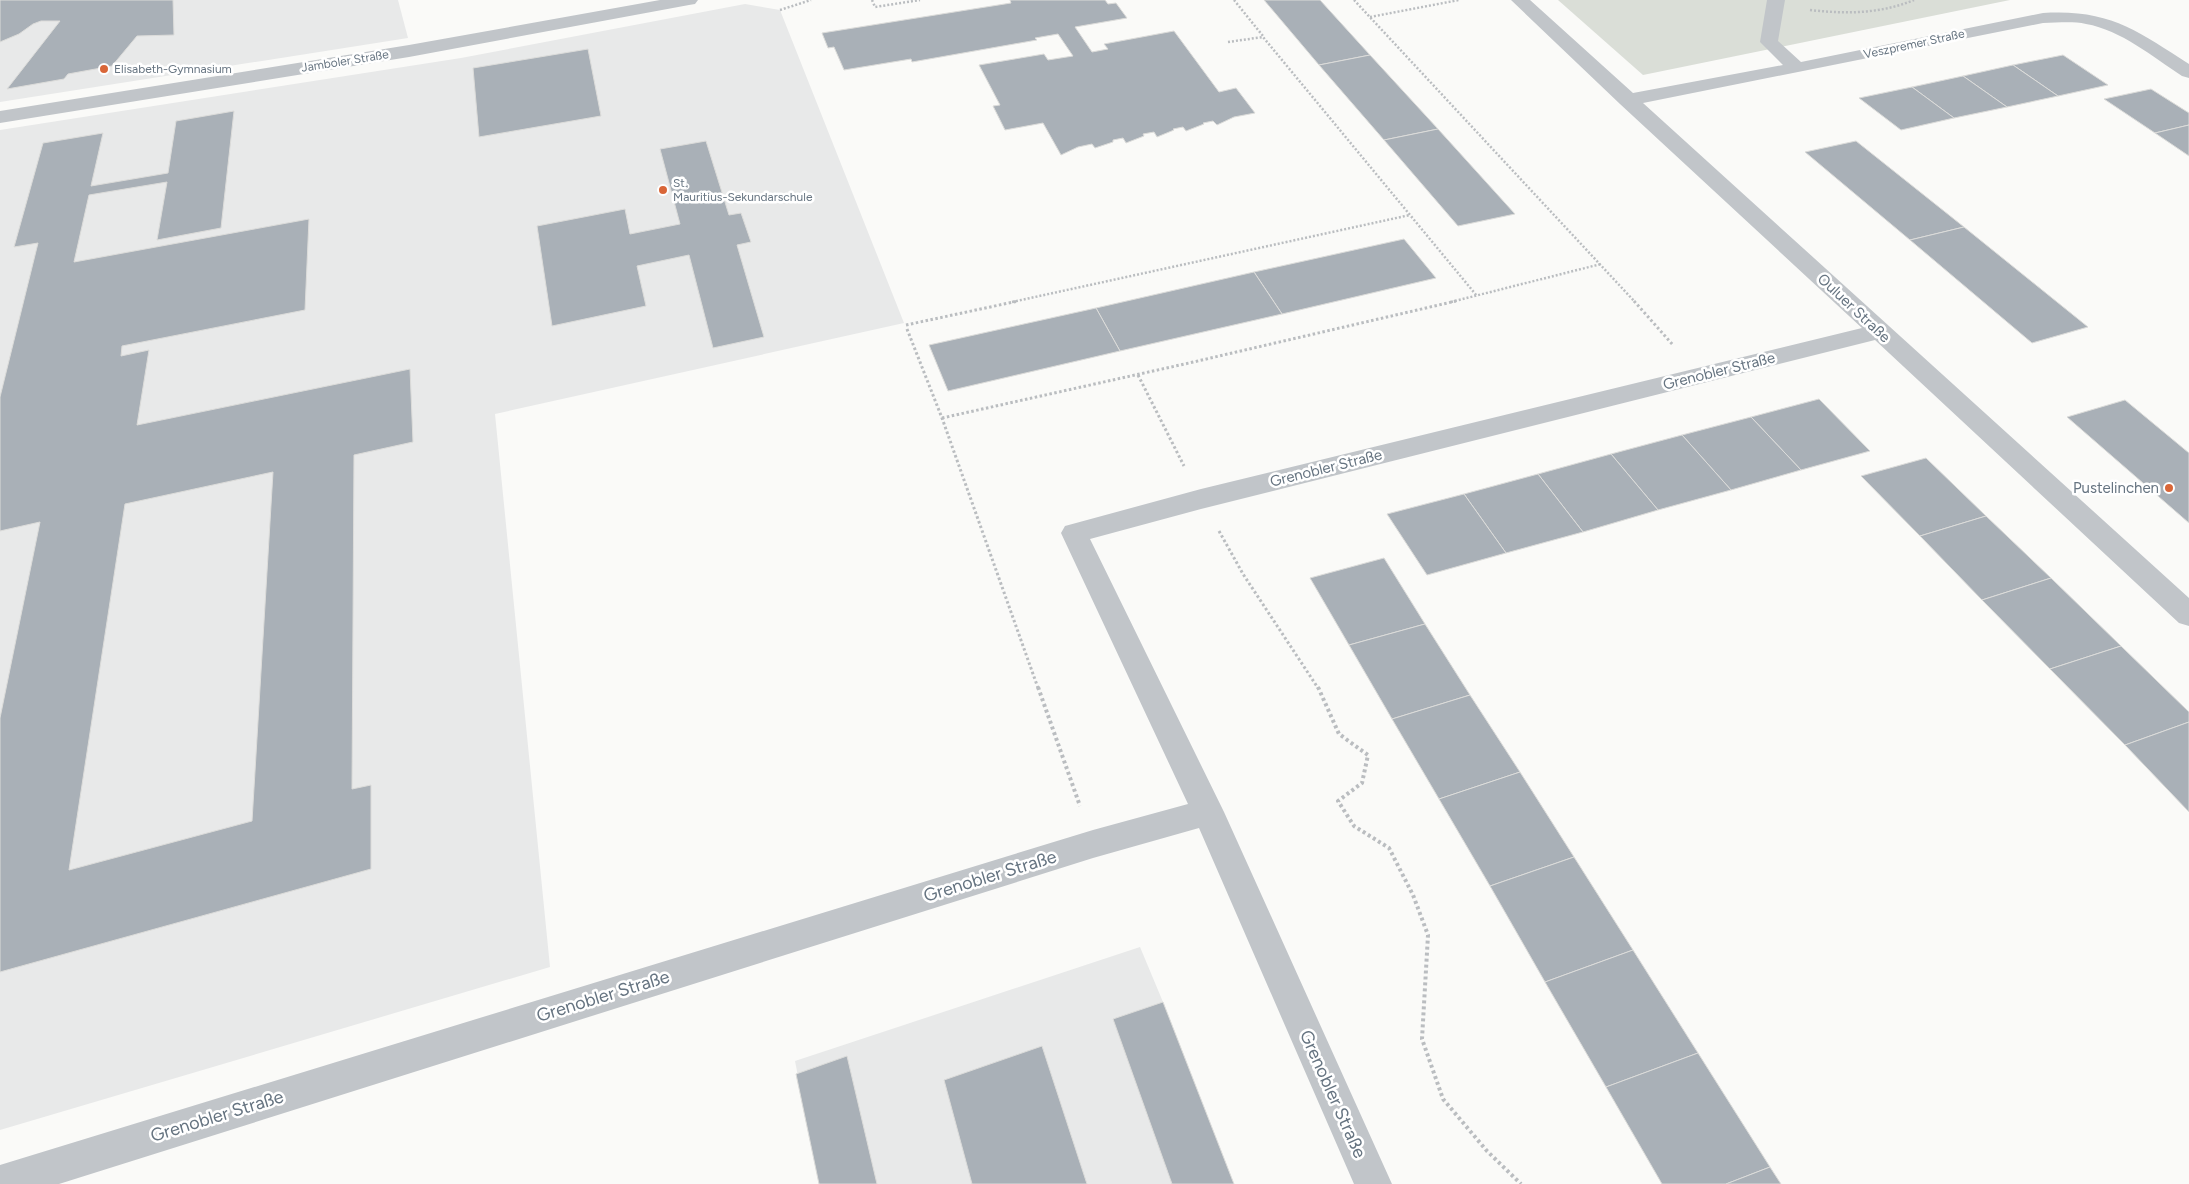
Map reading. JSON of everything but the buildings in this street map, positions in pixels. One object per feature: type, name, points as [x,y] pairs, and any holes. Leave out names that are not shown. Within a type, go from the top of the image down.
[{"type":"street","name":"Jamboler Straße","points":[[0,117],[409,51],[689,0]]},
{"type":"street","name":"Ouluer Straße","points":[[1520,0],[2189,615]]},
{"type":"street","points":[[1775,2],[1770,42],[1797,68]]},
{"type":"street","name":"Veszpremer Straße","points":[[1627,100],[2044,18],[2070,16],[2092,19],[2113,28],[2189,72]]},
{"type":"street","name":"Grenobler Straße","points":[[1373,1184],[1208,812],[1074,533],[1201,499],[1879,331]]},
{"type":"street","name":"Grenobler Straße","points":[[0,1184],[1093,844],[1208,812]]},
{"type":"path","points":[[780,10],[811,0]]},
{"type":"path","points":[[872,0],[875,8],[920,0]]},
{"type":"path","points":[[1234,0],[1477,296]]},
{"type":"path","points":[[1354,0],[1601,264],[1700,376]]},
{"type":"path","points":[[1370,17],[1459,0]]},
{"type":"path","points":[[1775,2],[1815,11],[1863,12],[1895,7],[1914,0]]},
{"type":"path","points":[[1228,42],[1263,37]]},
{"type":"path","points":[[1093,844],[942,418],[906,327],[1410,215]]},
{"type":"path","points":[[942,418],[1138,375],[1477,296],[1601,264]]},
{"type":"path","points":[[1138,375],[1201,499],[1243,574],[1322,694],[1339,734],[1368,755],[1362,783],[1338,802],[1354,826],[1389,848],[1413,895],[1428,935],[1422,1039],[1440,1090],[1444,1099],[1487,1151],[1521,1184]]},
{"type":"shaded area","name":"Elisabeth-Gymnasium","points":[[0,0],[398,0],[408,38],[0,102]]},
{"type":"shaded area","points":[[1558,0],[2010,0],[1643,75]]},
{"type":"shaded area","points":[[745,4],[780,10],[904,323],[495,414],[550,967],[0,1130],[0,130],[461,58]]},
{"type":"shaded area","points":[[1140,947],[1234,1184],[819,1184],[795,1061]]},
{"type":"place","name":"Elisabeth-Gymnasium","points":[[104,69]]},
{"type":"place","name":"St. Mauritius-Sekundarschule","points":[[663,190]]},
{"type":"place","name":"Pustelinchen","points":[[2169,488]]}]
